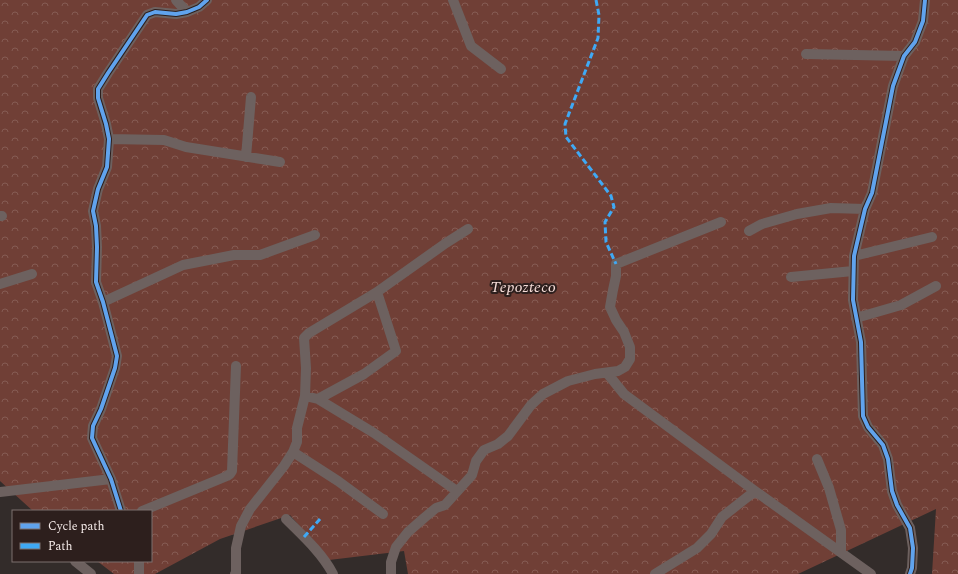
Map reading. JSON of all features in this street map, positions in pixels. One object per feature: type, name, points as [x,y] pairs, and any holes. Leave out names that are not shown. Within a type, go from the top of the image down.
[{"type":"street","points":[[176,0],[187,12]]},
{"type":"street","points":[[121,510],[111,479],[92,438],[93,426],[116,368],[117,356],[103,302],[96,282],[97,247],[93,211],[98,189],[107,166],[109,139],[98,98],[98,89],[147,15],[155,12],[176,14],[187,12],[199,7],[208,0]]},
{"type":"street","points":[[453,0],[471,46],[501,69]]},
{"type":"street","points":[[910,574],[912,568],[913,548],[910,528],[897,505],[892,491],[888,459],[883,445],[868,427],[863,416],[861,342],[853,300],[853,271],[854,256],[865,209],[872,193],[893,86],[904,56],[916,42],[923,21],[925,0]]},
{"type":"street","points":[[806,54],[904,56]]},
{"type":"street","points":[[246,157],[250,97]]},
{"type":"street","points":[[109,139],[164,140],[186,147],[280,162]]},
{"type":"street","points":[[749,231],[762,224],[797,214],[831,208],[865,209]]},
{"type":"street","points":[[391,574],[391,562],[396,547],[408,532],[436,508],[445,505],[472,475],[476,461],[484,450],[498,444],[508,436],[531,405],[543,394],[568,381],[595,374],[618,371],[625,367],[630,359],[630,347],[624,332],[610,307],[616,276],[616,264],[721,222]]},
{"type":"street","points":[[235,574],[236,548],[241,526],[250,509],[284,466],[293,452],[297,442],[298,428],[305,396],[306,368],[304,338],[309,333],[377,292],[468,229]]},
{"type":"street","points":[[103,302],[183,265],[234,255],[260,256],[315,235]]},
{"type":"street","points":[[854,256],[932,237]]},
{"type":"street","points":[[791,277],[853,271]]},
{"type":"street","points":[[0,284],[32,274]]},
{"type":"street","points":[[856,318],[901,305],[936,286]]},
{"type":"street","points":[[318,398],[364,374],[396,351],[377,292]]},
{"type":"street","points":[[144,510],[227,476],[232,471],[236,366]]},
{"type":"street","points":[[607,373],[624,394],[755,491],[871,574]]},
{"type":"street","points":[[305,396],[318,398],[374,433],[457,491]]},
{"type":"street","points":[[293,452],[338,481],[383,514]]},
{"type":"street","points":[[817,459],[830,488],[841,530],[841,552]]},
{"type":"street","points":[[0,492],[111,479]]},
{"type":"street","points":[[656,574],[697,548],[711,534],[722,516],[755,491]]},
{"type":"street","points":[[286,520],[319,553],[333,574]]},
{"type":"street","points":[[76,562],[91,574]]},
{"type":"street","points":[[138,562],[139,574]]},
{"type":"green space","name":"Tepozteco","points":[[0,0],[958,0],[958,574],[932,574],[936,509],[798,574],[408,574],[404,551],[329,560],[290,515],[220,539],[155,574],[114,574],[98,562],[152,562],[152,510],[32,510],[0,481]]},
{"type":"marked path","points":[[596,0],[599,15],[598,38],[565,124],[566,137],[611,196],[614,207],[605,222],[606,242],[616,264]]},
{"type":"marked path","points":[[304,537],[321,518]]},
{"type":"cycle path","points":[[121,510],[111,479],[92,438],[93,426],[101,409],[115,368],[117,356],[103,302],[96,282],[97,247],[96,226],[93,211],[98,189],[107,167],[109,139],[98,98],[98,89],[147,15],[155,12],[176,14],[187,12],[199,7],[207,0]]},
{"type":"cycle path","points":[[910,574],[912,568],[913,548],[910,528],[897,505],[892,491],[888,459],[883,445],[868,427],[863,416],[861,342],[853,300],[854,256],[865,209],[872,193],[893,86],[904,56],[915,42],[923,21],[925,0]]}]
